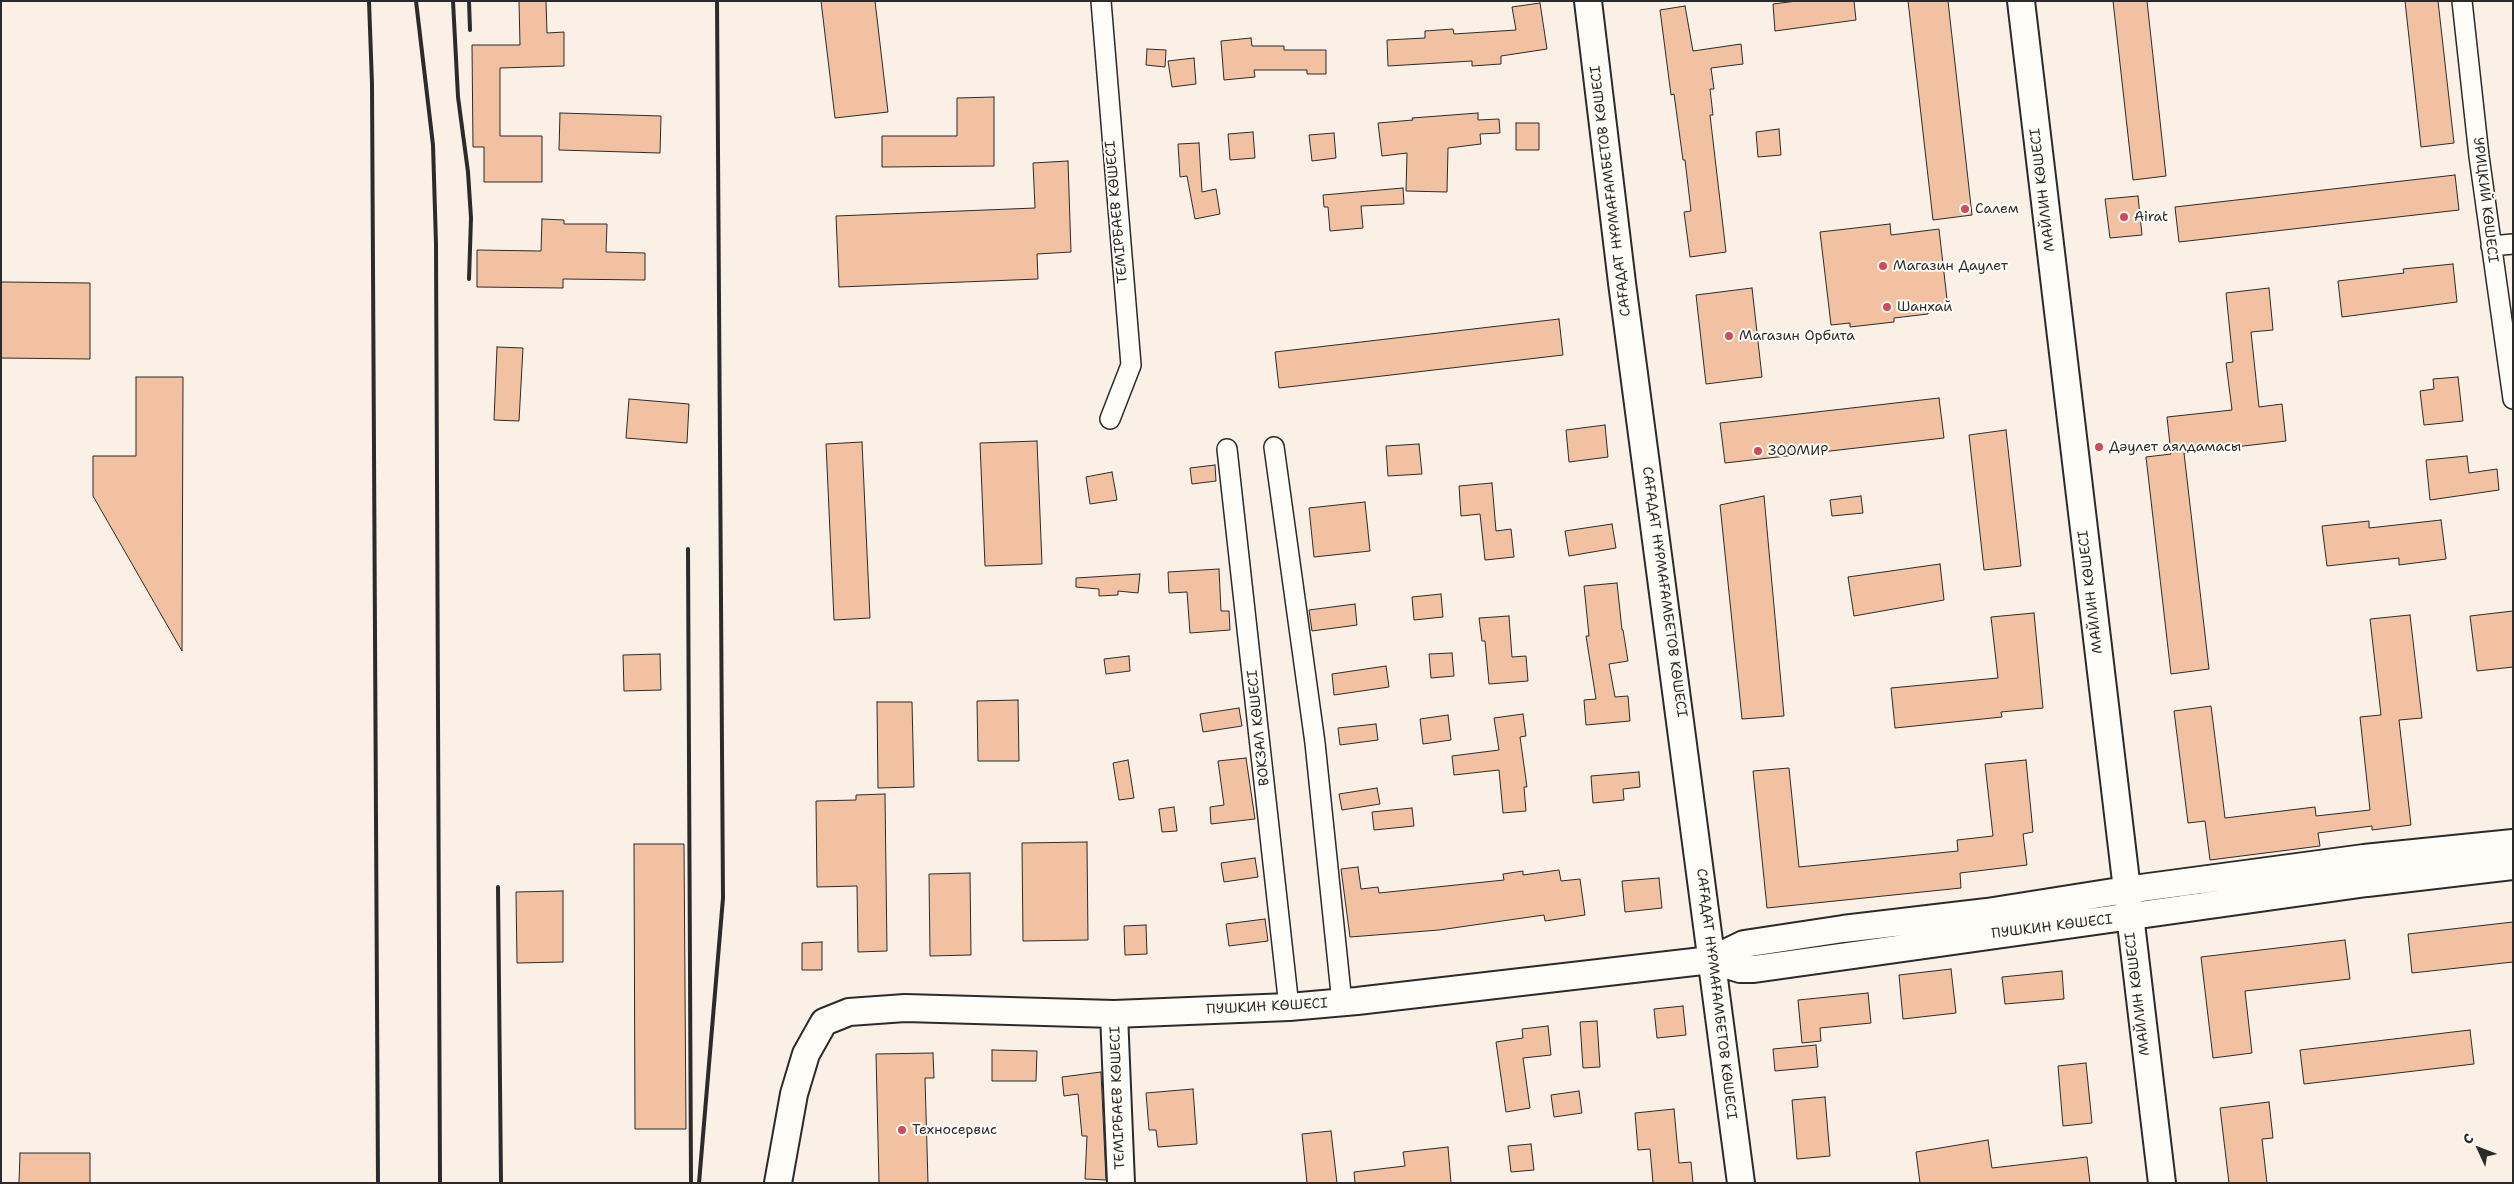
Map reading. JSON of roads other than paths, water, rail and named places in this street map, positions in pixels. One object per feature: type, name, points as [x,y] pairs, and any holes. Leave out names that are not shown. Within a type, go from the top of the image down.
[{"type":"street","name":"ТЕМІРБАЕВ КӨШЕСІ","points":[[1101,1],[1131,364],[1110,418]]},
{"type":"street","name":"САҒАДАТ НҰРМАҒАМБЕТОВ КӨШЕСІ","points":[[1588,1],[1622,283],[1683,732],[1741,1183]]},
{"type":"street","name":"МАЙЛИН КӨШЕСІ","points":[[2021,1],[2162,1183]]},
{"type":"street","name":"УРИЦКИЙ КӨШЕСІ","points":[[2462,1],[2491,246],[2505,296],[2513,399]]},
{"type":"street","points":[[2491,246],[2513,244]]},
{"type":"street","points":[[1274,447],[1315,742],[1342,1002]]},
{"type":"street","name":"ВОКЗАЛ КӨШЕСІ","points":[[1227,449],[1289,1007]]},
{"type":"street","name":"ПУШКИН КӨШЕСІ","points":[[778,1183],[794,1094],[806,1054],[824,1022],[849,1012],[875,1009],[1114,1014],[1289,1007],[1742,956],[1754,969],[1988,924],[2126,890],[2364,858],[2513,843]]},
{"type":"street","name":"ПУШКИН КӨШЕСІ","points":[[1988,924],[2129,917],[2367,883],[2513,866]]},
{"type":"street","name":"ТЕМІРБАЕВ КӨШЕСІ","points":[[1114,1014],[1121,1183]]},
{"type":"railway","points":[[369,1],[372,84],[378,1183]]},
{"type":"railway","points":[[416,1],[433,145],[436,244],[440,1183]]},
{"type":"railway","points":[[453,1],[458,97],[468,172],[471,218],[469,279]]},
{"type":"railway","points":[[469,1],[470,30]]},
{"type":"railway","points":[[699,1183],[723,898],[717,1]]},
{"type":"railway","points":[[688,549],[691,1183]]},
{"type":"railway","points":[[498,887],[501,1183]]},
{"type":"place","name":"Салем","points":[[1965,209]]},
{"type":"place","name":"Airat","points":[[2124,217]]},
{"type":"place","name":"Магазин Даулет","points":[[1883,266]]},
{"type":"place","name":"Шанхай","points":[[1887,307]]},
{"type":"place","name":"Магазин Орбита","points":[[1729,336]]},
{"type":"place","name":"Дәулет аялдамасы","points":[[2099,447]]},
{"type":"place","name":"ЗООМИР","points":[[1758,451]]},
{"type":"place","name":"Техносервис","points":[[902,1130]]}]
